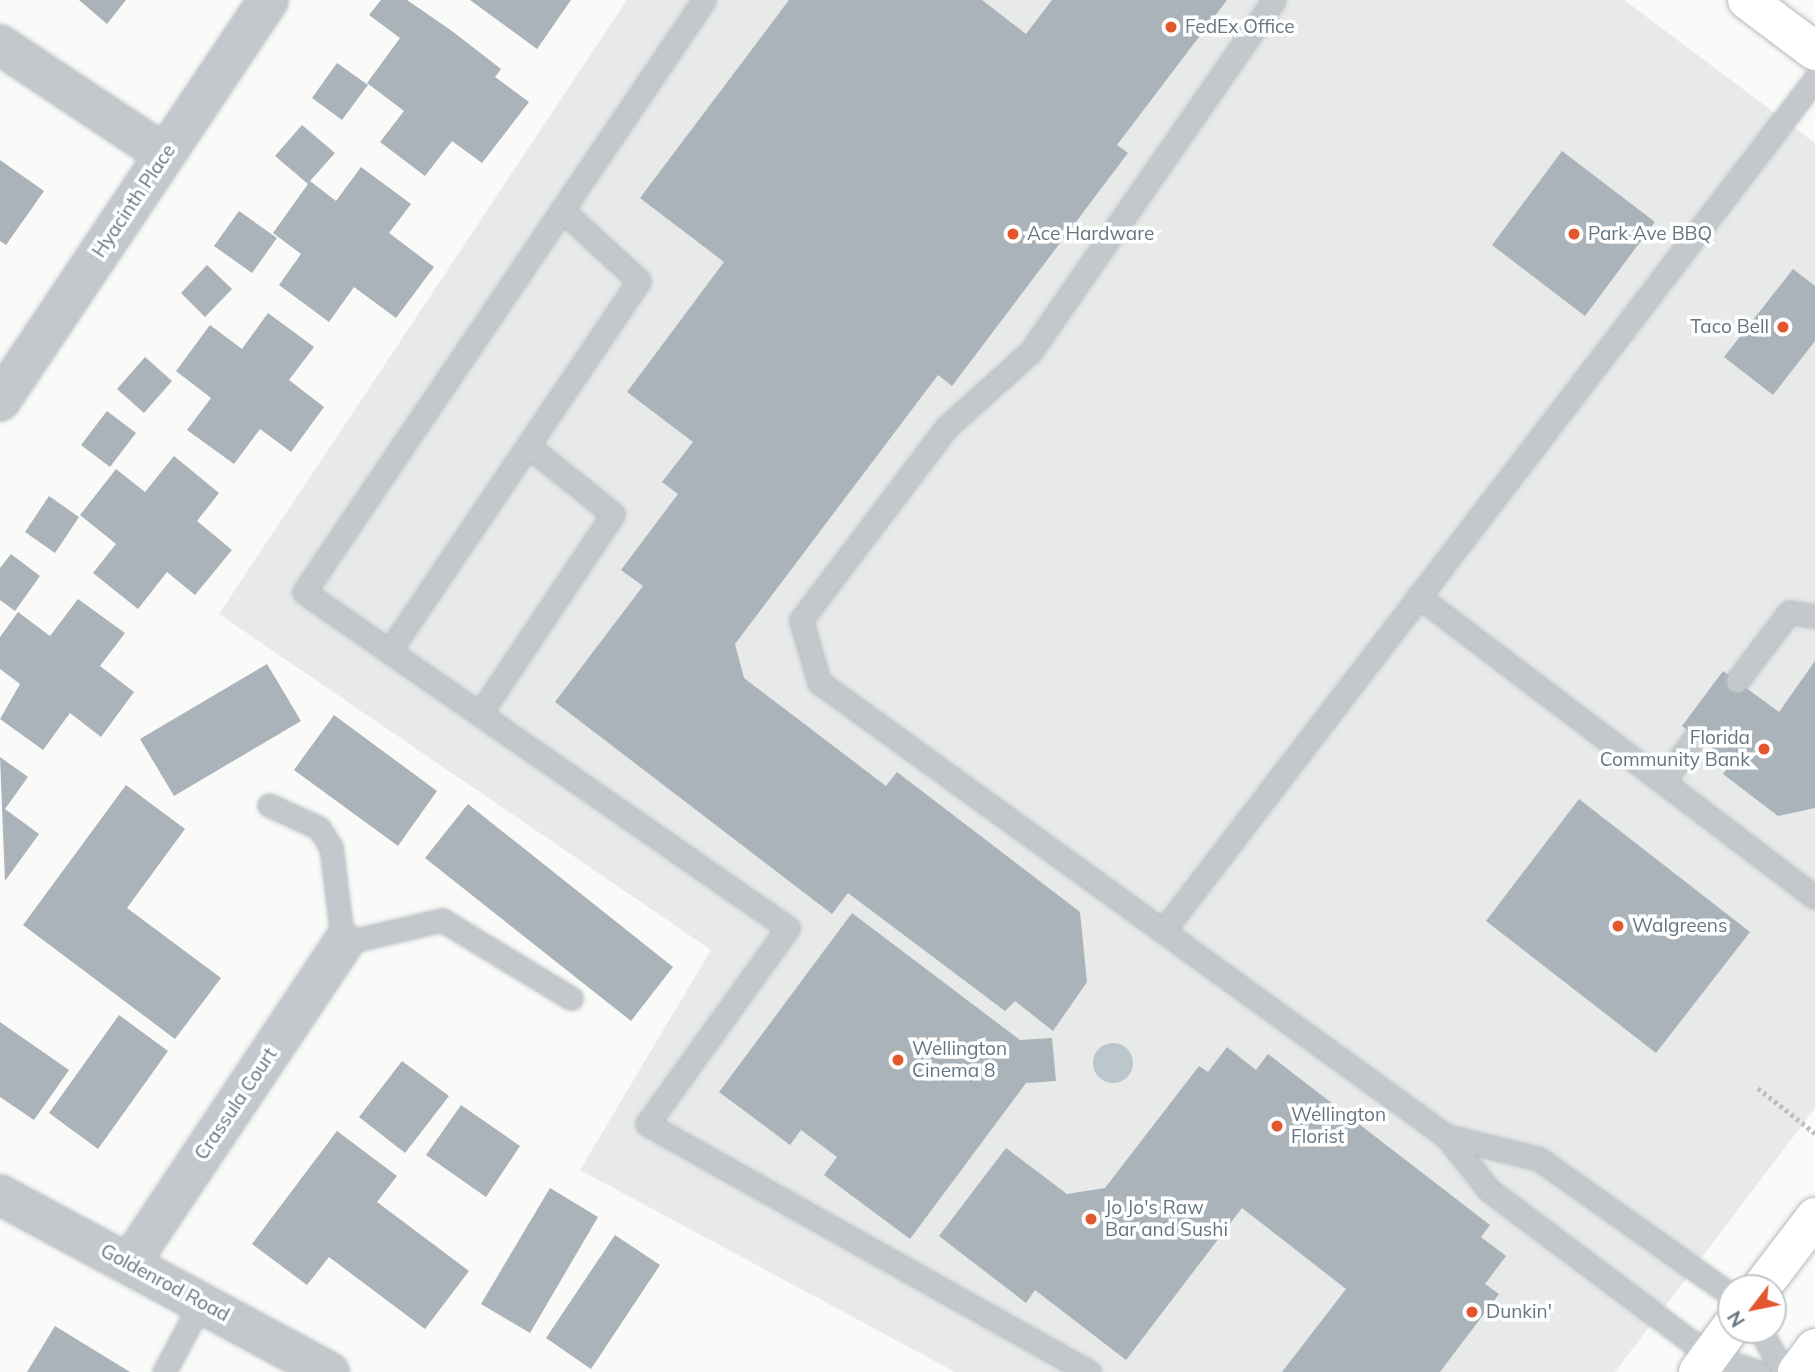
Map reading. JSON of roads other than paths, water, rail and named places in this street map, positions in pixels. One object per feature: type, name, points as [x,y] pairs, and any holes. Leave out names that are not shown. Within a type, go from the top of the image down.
[{"type":"street","name":"Hyacinth Place","points":[[0,401],[268,0]]},
{"type":"street","points":[[1747,0],[1815,51]]},
{"type":"street","points":[[0,45],[164,154]]},
{"type":"street","name":"Crassula Court","points":[[129,1264],[343,943]]},
{"type":"street","name":"Goldenrod Road","points":[[0,1195],[201,1303],[313,1368]]},
{"type":"street","points":[[1772,1274],[1815,1217]]},
{"type":"street","points":[[1797,1372],[1815,1348]]},
{"type":"lane","points":[[704,0],[304,592],[481,712],[788,928],[647,1124],[1088,1372]]},
{"type":"lane","points":[[1274,0],[1030,352],[947,428],[801,620],[819,682],[1446,1136],[1489,1190],[1713,1352],[1759,1372]]},
{"type":"lane","points":[[1163,931],[1815,79]]},
{"type":"lane","points":[[390,650],[639,281],[562,210]]},
{"type":"lane","points":[[481,712],[613,514],[528,446]]},
{"type":"lane","points":[[1418,596],[1815,897]]},
{"type":"lane","points":[[1737,681],[1788,612],[1815,616]]},
{"type":"lane","points":[[1663,782],[1696,736]]},
{"type":"lane","points":[[269,805],[319,828],[331,847],[343,943],[442,920],[571,998]]},
{"type":"lane","points":[[1446,1136],[1539,1159],[1717,1286]]},
{"type":"lane","points":[[164,1372],[201,1303]]},
{"type":"lane","points":[[1768,1344],[1784,1372]]},
{"type":"place","name":"FedEx Office","points":[[1171,27]]},
{"type":"place","name":"Ace Hardware","points":[[1013,234]]},
{"type":"place","name":"Park Ave BBQ","points":[[1574,234]]},
{"type":"place","name":"Taco Bell","points":[[1783,327]]},
{"type":"place","name":"Florida Community Bank","points":[[1764,749]]},
{"type":"place","name":"Walgreens","points":[[1618,926]]},
{"type":"place","name":"Wellington Cinema 8","points":[[898,1060]]},
{"type":"place","name":"Wellington Florist","points":[[1277,1126]]},
{"type":"place","name":"Jo Jo's Raw Bar and Sushi","points":[[1091,1219]]},
{"type":"place","name":"Dunkin'","points":[[1472,1312]]}]
